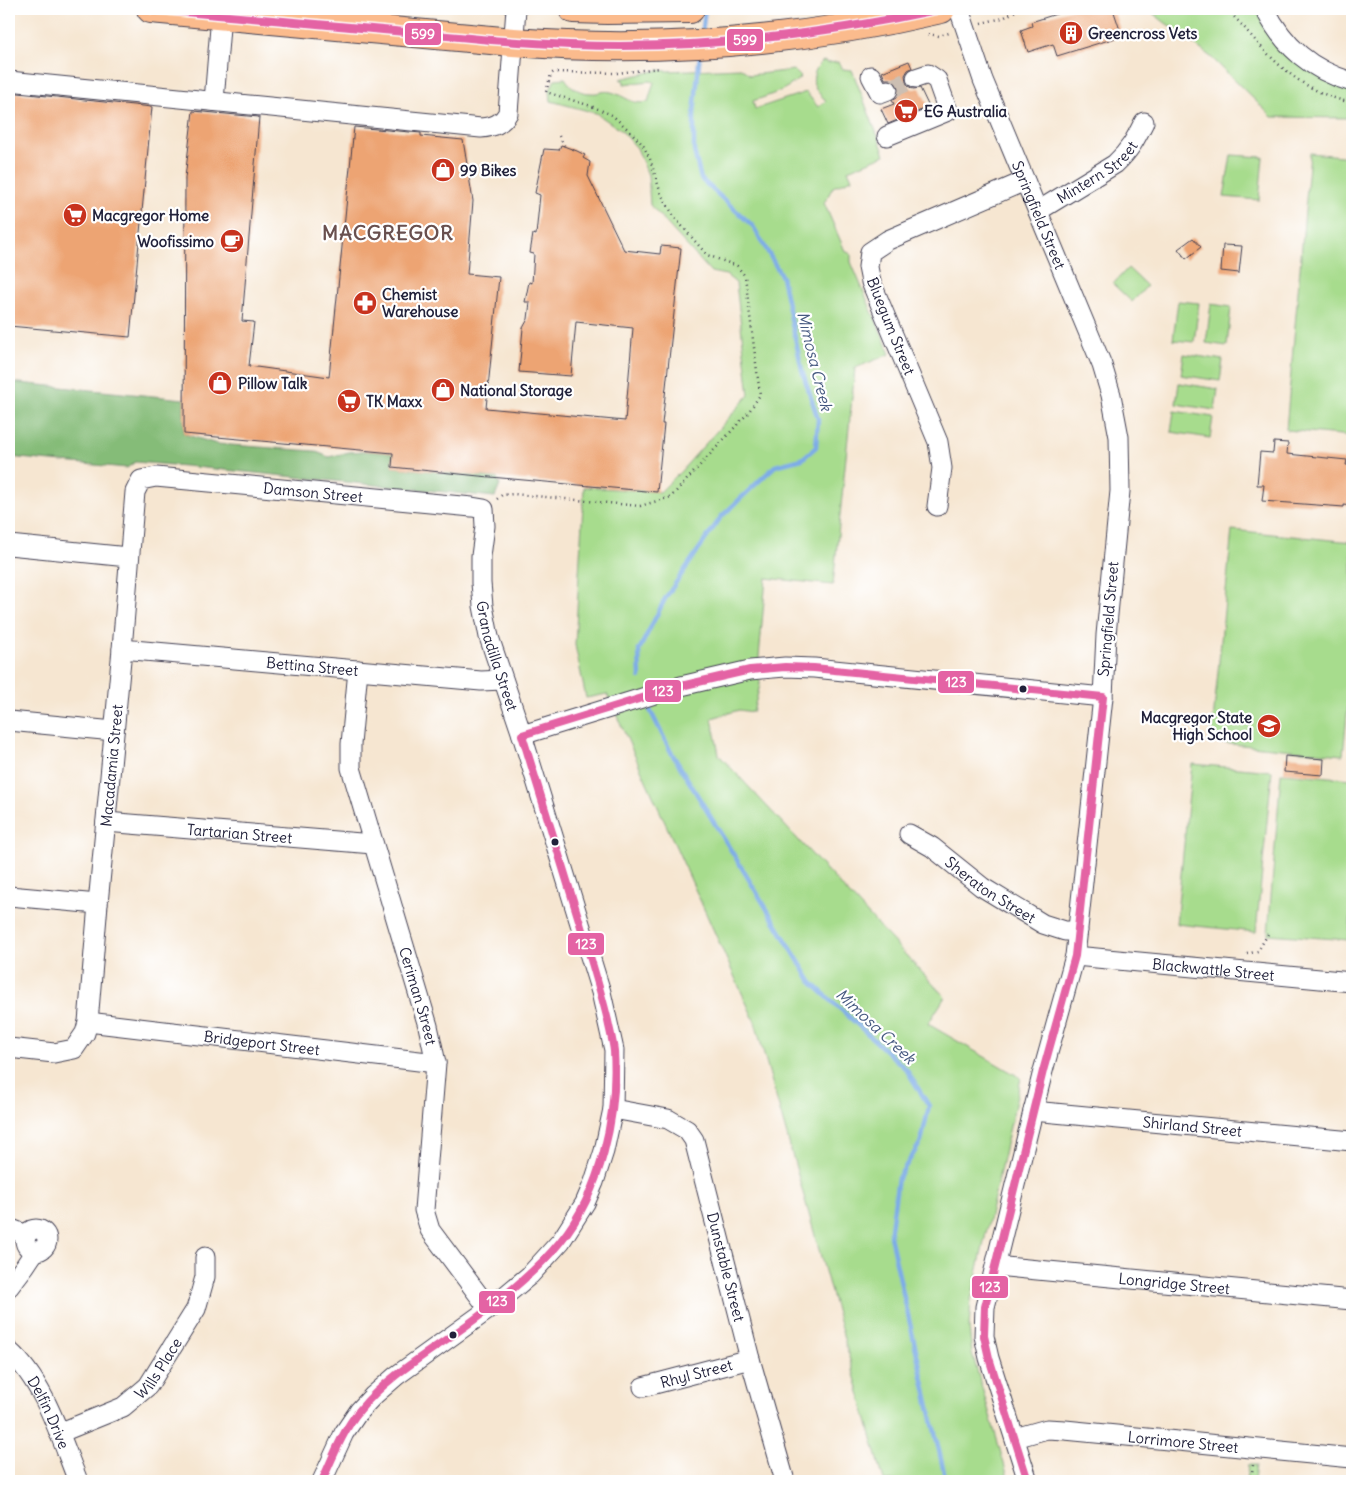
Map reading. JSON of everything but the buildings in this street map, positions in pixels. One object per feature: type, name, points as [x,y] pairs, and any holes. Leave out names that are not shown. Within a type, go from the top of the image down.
[{"type":"highway","points":[[151,9],[673,56],[730,42],[821,33],[941,9]]},
{"type":"highway","points":[[573,9],[689,9]]},
{"type":"street","points":[[9,81],[481,128],[489,127],[502,122],[510,106],[516,9]]},
{"type":"street","name":"Springfield Street","points":[[959,9],[983,80],[1102,365],[1111,395],[1119,437],[1120,491],[1106,635],[1103,697],[1075,956],[1043,1071],[985,1307],[984,1336],[1028,1481]]},
{"type":"street","points":[[1266,9],[1285,41],[1299,54],[1332,75],[1352,82]]},
{"type":"street","points":[[214,101],[221,15]]},
{"type":"street","points":[[887,136],[948,111],[937,80],[928,74],[916,78]]},
{"type":"street","points":[[871,76],[880,93],[888,90]]},
{"type":"street","name":"Mintern Street","points":[[1038,210],[1115,164],[1134,144],[1144,122]]},
{"type":"street","name":"Bluegum Street","points":[[937,506],[942,468],[938,442],[871,282],[868,267],[870,252],[888,240],[1025,182]]},
{"type":"street","name":"Damson Street","points":[[141,480],[156,477],[472,507],[484,510]]},
{"type":"street","name":"Macadamia Street","points":[[9,1048],[54,1053],[74,1049],[85,1033],[88,1022],[122,649],[128,557],[135,492],[141,480]]},
{"type":"street","name":"Granadilla Street","points":[[322,1481],[344,1433],[373,1396],[396,1376],[489,1309],[530,1275],[561,1241],[585,1203],[600,1165],[610,1128],[613,1109],[614,1050],[601,992],[522,735],[489,637],[481,583],[481,556],[486,526],[484,510]]},
{"type":"street","points":[[9,545],[128,557]]},
{"type":"street","name":"Bettina Street","points":[[122,649],[481,682],[503,680]]},
{"type":"street","points":[[522,735],[681,686],[750,670],[785,667],[814,668],[1103,697]]},
{"type":"street","name":"Ceriman Street","points":[[358,670],[351,744],[351,768],[428,1026],[436,1063],[424,1210],[430,1230],[489,1309]]},
{"type":"street","points":[[9,721],[114,731]]},
{"type":"street","name":"Tartarian Street","points":[[106,822],[374,844]]},
{"type":"street","name":"Sheraton Street","points":[[910,834],[932,847],[982,887],[1043,924],[1065,931],[1078,931]]},
{"type":"street","points":[[9,896],[98,904]]},
{"type":"street","name":"Blackwattle Street","points":[[1075,956],[1352,982]]},
{"type":"street","name":"Bridgeport Street","points":[[88,1022],[436,1063]]},
{"type":"street","name":"Dunstable Street","points":[[613,1109],[668,1119],[687,1130],[694,1140],[750,1359],[785,1481]]},
{"type":"street","name":"Shirland Street","points":[[1033,1112],[1352,1141]]},
{"type":"street","points":[[9,1228],[31,1243],[25,1266],[9,1287]]},
{"type":"street","name":"Wills Place","points":[[59,1433],[123,1407],[148,1386],[196,1309],[205,1278],[205,1257]]},
{"type":"street","name":"Longridge Street","points":[[996,1266],[1352,1300]]},
{"type":"street","name":"Delfin Drive","points":[[9,1351],[19,1359],[42,1393],[78,1481]]},
{"type":"street","name":"Rhyl Street","points":[[643,1387],[750,1359]]},
{"type":"street","name":"Lorrimore Street","points":[[1015,1438],[1047,1429],[1065,1430],[1352,1458]]},
{"type":"path","points":[[996,19],[1003,18],[1019,9]]},
{"type":"path","points":[[484,510],[502,495],[514,494],[640,506],[671,497],[748,413],[760,395],[745,276],[737,266],[707,255],[675,218],[661,194],[646,152],[631,132],[612,116],[591,106],[546,92],[551,74],[554,72],[617,73],[673,56]]},
{"type":"path","points":[[559,136],[565,147]]},
{"type":"path","points":[[1240,972],[1243,955],[1258,952],[1268,934]]},
{"type":"green space","points":[[1147,9],[1244,9],[1258,14],[1352,90],[1352,118],[1272,117],[1211,57]]},
{"type":"green space","points":[[823,61],[828,63],[838,62],[843,69],[852,70],[885,155],[848,170],[852,179],[833,187],[824,203],[845,251],[851,254],[851,262],[890,354],[855,368],[833,585],[766,578],[759,657],[760,685],[753,712],[739,710],[712,718],[719,755],[945,997],[928,1024],[1021,1078],[971,1300],[969,1328],[972,1353],[1009,1481],[884,1481],[755,1022],[607,694],[586,698],[575,645],[584,487],[660,492],[749,395],[736,283],[726,275],[711,272],[650,205],[648,175],[637,148],[622,131],[596,113],[551,101],[550,90],[555,79],[565,78],[573,87],[583,92],[611,92],[637,103],[642,103],[648,102],[654,82],[624,84],[624,81],[620,79],[659,70],[741,68],[750,75],[794,70],[801,77],[796,82],[784,89],[753,101],[755,109],[806,92],[818,107],[826,101],[815,88],[814,73]]},
{"type":"green space","points":[[1310,153],[1352,157],[1352,436],[1286,430]]},
{"type":"green space","points":[[1231,155],[1263,157],[1259,200],[1224,197]]},
{"type":"green space","points":[[1128,268],[1147,286],[1132,302],[1113,284]]},
{"type":"green space","points":[[1178,301],[1199,303],[1194,342],[1173,340]]},
{"type":"green space","points":[[1211,304],[1231,307],[1227,346],[1206,343]]},
{"type":"green space","points":[[1184,354],[1223,360],[1220,381],[1181,375]]},
{"type":"green space","points":[[9,382],[184,399],[184,434],[217,444],[314,451],[329,457],[349,452],[365,451],[393,453],[392,467],[497,478],[500,485],[495,497],[185,466],[135,462],[127,468],[9,457]]},
{"type":"green space","points":[[1179,383],[1218,389],[1215,410],[1176,404]]},
{"type":"green space","points":[[1174,411],[1213,417],[1210,438],[1171,432]]},
{"type":"green space","points":[[1232,530],[1352,542],[1352,665],[1343,755],[1211,742]]},
{"type":"green space","points":[[1192,764],[1272,771],[1256,932],[1176,924]]},
{"type":"green space","points":[[1281,773],[1352,779],[1352,895],[1349,940],[1268,934]]},
{"type":"green space","points":[[1248,1465],[1256,1465],[1254,1481],[1246,1481]]},
{"type":"waterway","name":"Mimosa Creek","points":[[702,35],[705,9]]},
{"type":"waterway","name":"Mimosa Creek","points":[[640,678],[639,650],[666,597],[721,517],[775,466],[802,459],[816,447],[818,419],[802,370],[782,277],[753,226],[701,179],[694,151],[694,114],[700,52]]},
{"type":"waterway","name":"Mimosa Creek","points":[[650,710],[671,752],[812,983],[906,1069],[929,1106],[921,1142],[898,1178],[890,1236],[946,1481]]},
{"type":"tunnel","points":[[888,90],[916,78]]},
{"type":"transit line","name":"599","points":[[151,9],[512,42],[620,46],[701,43],[782,36],[822,31],[941,9]]},
{"type":"transit line","name":"123","points":[[522,735],[681,686],[750,670],[785,667],[814,668],[1103,697]]},
{"type":"transit line","name":"123","points":[[1028,1481],[989,1358],[984,1336],[985,1307],[1043,1071],[1075,956],[1103,697]]},
{"type":"transit line","name":"123","points":[[322,1481],[348,1427],[373,1396],[405,1368],[477,1318],[502,1298],[553,1251],[574,1222],[586,1200],[604,1152],[613,1101],[615,1076],[612,1040],[605,1008],[522,735]]},
{"type":"place","name":"Greencross Vets","points":[[1071,33]]},
{"type":"place","name":"EG Australia","points":[[906,111]]},
{"type":"place","name":"99 Bikes","points":[[443,170]]},
{"type":"place","name":"Macgregor Home","points":[[75,215]]},
{"type":"place","name":"Woofissimo","points":[[232,241]]},
{"type":"place","name":"Chemist Warehouse","points":[[365,303]]},
{"type":"place","name":"Pillow Talk","points":[[220,383]]},
{"type":"place","name":"National Storage","points":[[443,390]]},
{"type":"place","name":"TK Maxx","points":[[349,401]]},
{"type":"place","name":"Macgregor State High School","points":[[1269,726]]},
{"type":"district","name":"MACGREGOR","points":[[388,232]]}]
